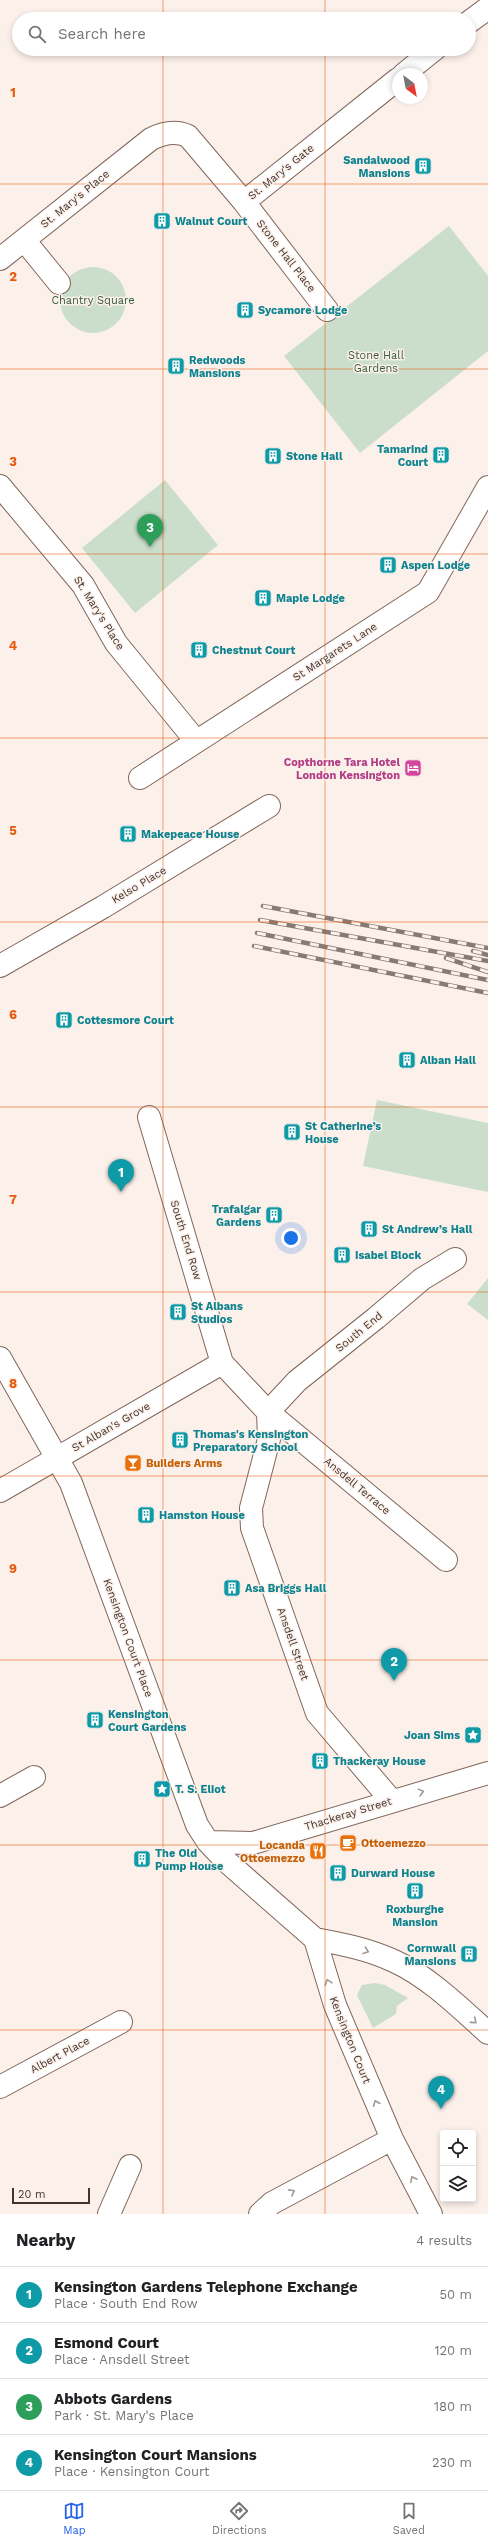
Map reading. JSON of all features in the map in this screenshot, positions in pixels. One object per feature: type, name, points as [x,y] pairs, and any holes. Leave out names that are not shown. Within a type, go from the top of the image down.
[{"type":"street","points":[[476,17],[488,8]]},
{"type":"street","points":[[411,68],[426,56]]},
{"type":"street","name":"St. Mary's Gate","points":[[151,139],[173,132],[188,136],[244,202],[392,84]]},
{"type":"street","name":"St. Mary's Place","points":[[0,259],[151,139]]},
{"type":"street","name":"Stone Hall Place","points":[[244,202],[328,310]]},
{"type":"street","points":[[24,240],[59,282]]},
{"type":"street","name":"St. Mary's Place","points":[[0,486],[83,585],[116,643],[196,741]]},
{"type":"street","name":"St Margarets Lane","points":[[140,778],[428,592],[488,486]]},
{"type":"street","name":"Kelso Place","points":[[2,959],[269,806]]},
{"type":"street","name":"South End Row","points":[[149,1117],[222,1363]]},
{"type":"street","name":"South End","points":[[268,1412],[297,1381],[422,1279],[455,1260]]},
{"type":"street","name":"Kensington Court Place","points":[[0,1358],[71,1483],[197,1825],[208,1842]]},
{"type":"street","points":[[222,1363],[268,1412]]},
{"type":"street","name":"St Alban's Grove","points":[[0,1491],[222,1363]]},
{"type":"street","name":"Ansdell Terrace","points":[[268,1412],[446,1560]]},
{"type":"street","name":"Ansdell Street","points":[[268,1412],[269,1439],[251,1508],[252,1528],[317,1713],[391,1800]]},
{"type":"street","name":"Thackeray Street","points":[[208,1842],[254,1843],[391,1800],[488,1773]]},
{"type":"street","points":[[0,1796],[34,1777]]},
{"type":"street","points":[[208,1842],[226,1861],[314,1939],[357,1947],[394,1961],[435,1987],[488,2033]]},
{"type":"street","name":"Kensington Court","points":[[314,1939],[335,2005],[392,2139],[431,2214]]},
{"type":"street","name":"Albert Place","points":[[0,2087],[121,2022]]},
{"type":"street","points":[[260,2214],[272,2203],[392,2139]]},
{"type":"street","points":[[109,2214],[130,2166]]},
{"type":"green space","name":"Stone Hall Gardens","points":[[449,226],[488,276],[488,351],[360,453],[284,356]]},
{"type":"green space","name":"Chantry Square","points":[[86,267],[100,267],[112,272],[121,281],[126,293],[124,313],[117,324],[100,333],[86,333],[74,328],[65,319],[60,307],[60,293],[65,281],[74,272]]},
{"type":"green space","points":[[165,480],[218,545],[135,613],[82,548]]},
{"type":"green space","points":[[377,1100],[488,1123],[488,1192],[363,1166]]},
{"type":"green space","points":[[488,1278],[488,1320],[467,1304]]},
{"type":"green space","points":[[375,1983],[385,1985],[408,1998],[397,2006],[396,2014],[373,2028],[357,1995],[362,1985]]},
{"type":"railway","points":[[263,906],[488,948]]},
{"type":"railway","points":[[260,920],[488,961]]},
{"type":"railway","points":[[257,933],[488,980]]},
{"type":"railway","points":[[254,946],[488,993]]},
{"type":"railway","points":[[473,951],[488,955]]},
{"type":"railway","points":[[446,958],[488,972]]},
{"type":"place","name":"Sandalwood Mansions","points":[[423,166]]},
{"type":"place","name":"Walnut Court","points":[[162,221]]},
{"type":"place","name":"Sycamore Lodge","points":[[245,310]]},
{"type":"place","name":"Redwoods Mansions","points":[[176,366]]},
{"type":"place","name":"Tamarind Court","points":[[441,455]]},
{"type":"place","name":"Stone Hall","points":[[273,456]]},
{"type":"place","name":"Abbots Gardens","points":[[150,547]]},
{"type":"place","name":"Aspen Lodge","points":[[388,565]]},
{"type":"place","name":"Maple Lodge","points":[[263,598]]},
{"type":"place","name":"Chestnut Court","points":[[199,650]]},
{"type":"place","name":"Copthorne Tara Hotel London Kensington","points":[[413,768]]},
{"type":"place","name":"Makepeace House","points":[[128,834]]},
{"type":"place","name":"Cottesmore Court","points":[[64,1020]]},
{"type":"place","name":"Alban Hall","points":[[407,1060]]},
{"type":"place","name":"St Catherine’s House","points":[[292,1132]]},
{"type":"place","name":"Kensington Gardens Telephone Exchange","points":[[121,1192]]},
{"type":"place","name":"Trafalgar Gardens","points":[[274,1215]]},
{"type":"place","name":"St Andrew’s Hall","points":[[369,1229]]},
{"type":"place","name":"Isabel Block","points":[[342,1255]]},
{"type":"place","name":"St Albans Studios","points":[[178,1312]]},
{"type":"place","name":"Thomas's Kensington Preparatory School","points":[[180,1440]]},
{"type":"place","name":"Builders Arms","points":[[133,1463]]},
{"type":"place","name":"Hamston House","points":[[146,1515]]},
{"type":"place","name":"Asa Briggs Hall","points":[[232,1588]]},
{"type":"place","name":"Esmond Court","points":[[394,1681]]},
{"type":"place","name":"Kensington Court Gardens","points":[[95,1720]]},
{"type":"place","name":"Joan Sims","points":[[473,1735]]},
{"type":"place","name":"Thackeray House","points":[[320,1761]]},
{"type":"place","name":"T. S. Eliot","points":[[162,1789]]},
{"type":"place","name":"Ottoemezzo","points":[[348,1843]]},
{"type":"place","name":"Locanda Ottoemezzo","points":[[318,1851]]},
{"type":"place","name":"The Old Pump House","points":[[142,1859]]},
{"type":"place","name":"Durward House","points":[[338,1873]]},
{"type":"place","name":"Roxburghe Mansion","points":[[415,1891]]},
{"type":"place","name":"Cornwall Mansions","points":[[469,1954]]},
{"type":"place","name":"Kensington Court Mansions","points":[[441,2109]]}]
